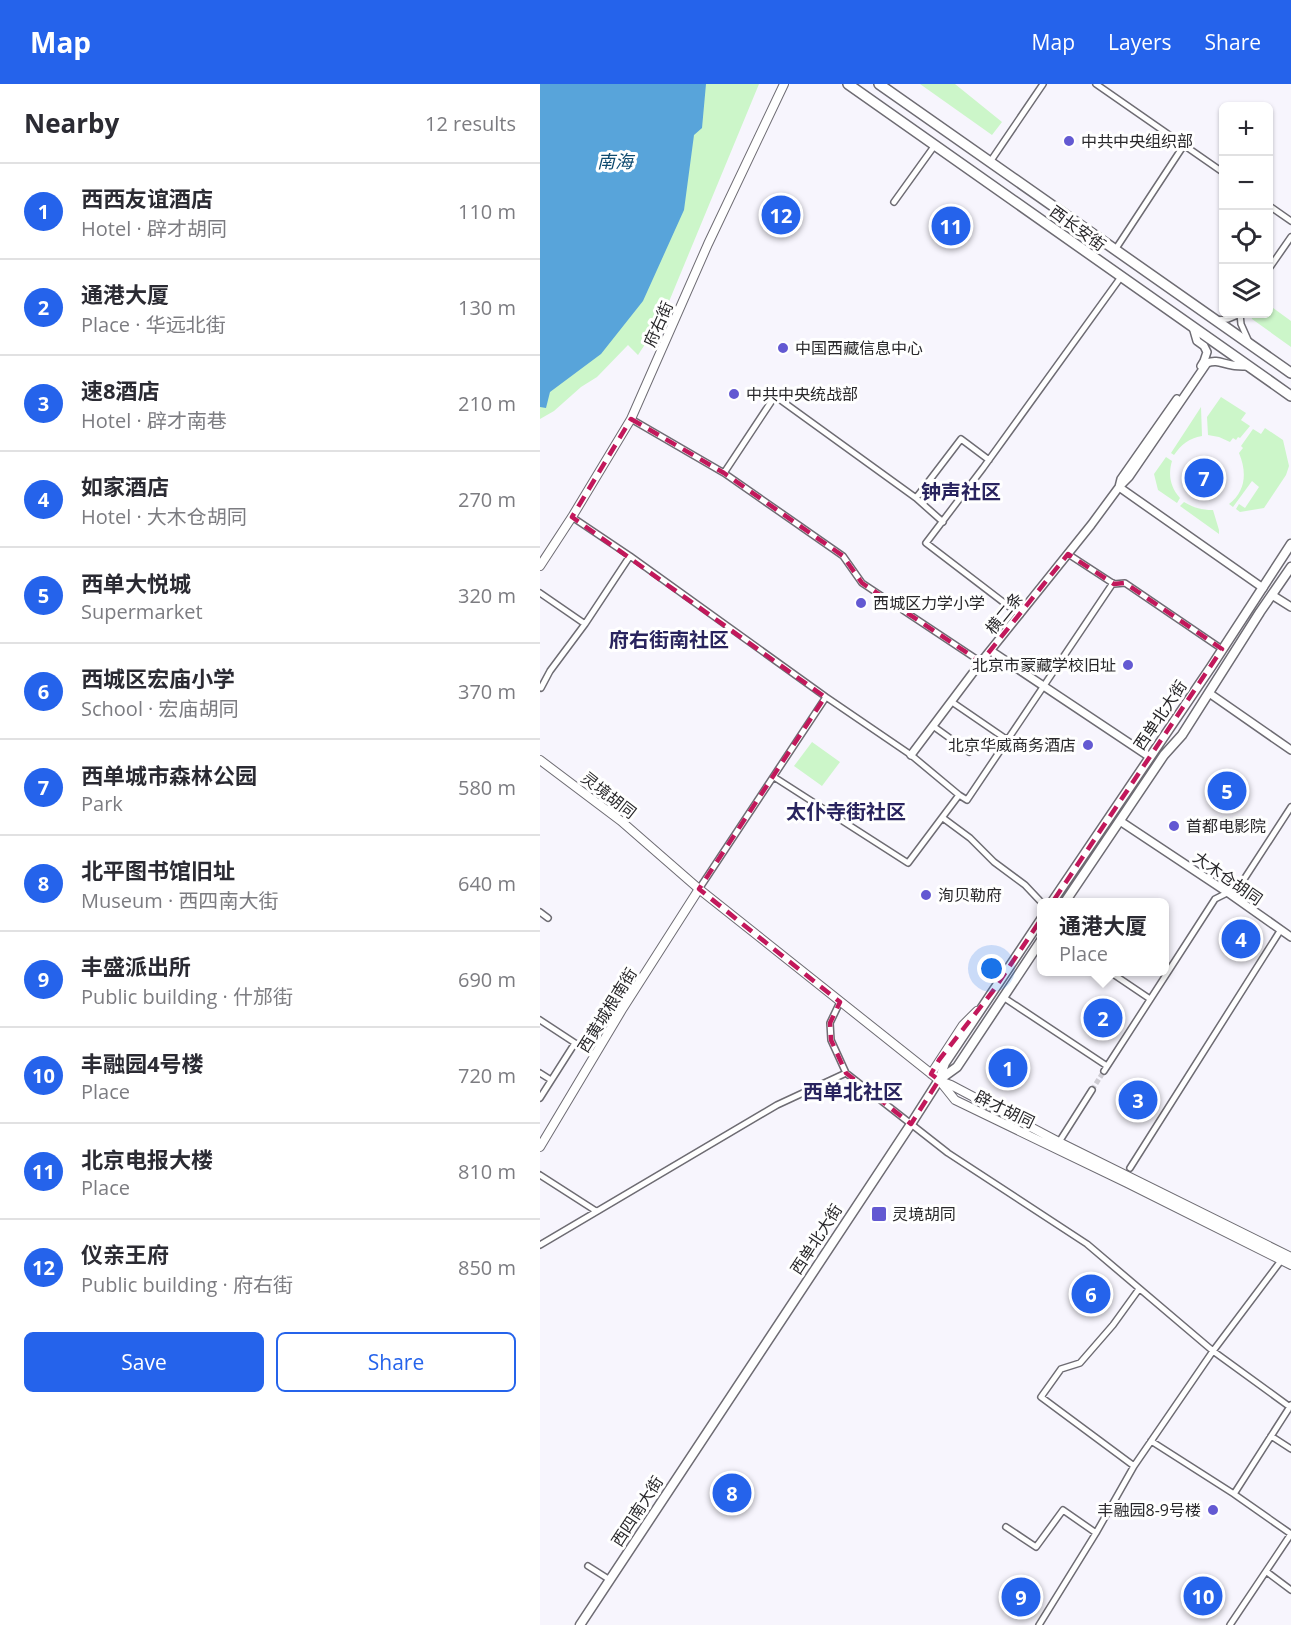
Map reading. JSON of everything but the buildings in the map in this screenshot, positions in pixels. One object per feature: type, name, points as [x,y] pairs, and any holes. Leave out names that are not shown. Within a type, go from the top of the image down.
[{"type":"highway","name":"西长安街","points":[[848,84],[1291,396]]},
{"type":"highway","name":"西长安街","points":[[879,84],[894,88],[990,162],[1291,373]]},
{"type":"main road","name":"府右街","points":[[540,566],[631,419],[708,244],[784,84]]},
{"type":"main road","name":"西单北大街","points":[[1055,898],[1291,544]]},
{"type":"main road","name":"西单北大街","points":[[1068,898],[1164,755],[1182,735],[1291,567]]},
{"type":"main road","name":"灵境胡同","points":[[540,759],[621,821],[699,889],[939,1080]]},
{"type":"main road","name":"西黄城根南街","points":[[540,1147],[699,889]]},
{"type":"main road","name":"西单北大街","points":[[719,1414],[939,1080],[945,1063],[1037,924]]},
{"type":"main road","name":"西单北大街","points":[[939,1080],[957,1067],[1037,945]]},
{"type":"main road","points":[[931,1074],[963,1025],[988,999]]},
{"type":"main road","name":"辟才胡同","points":[[939,1080],[1286,1257],[1291,1265]]},
{"type":"main road","name":"辟才胡同","points":[[939,1080],[955,1100],[1286,1257]]},
{"type":"main road","name":"西四南大街","points":[[580,1625],[719,1414]]},
{"type":"street","points":[[990,162],[1043,84]]},
{"type":"street","points":[[1096,84],[1219,170]]},
{"type":"street","points":[[894,202],[935,145]]},
{"type":"street","points":[[1115,250],[1184,145]]},
{"type":"street","points":[[1273,208],[1291,221]]},
{"type":"street","points":[[1273,264],[1291,237]]},
{"type":"street","points":[[1020,615],[926,543],[1121,277]]},
{"type":"street","points":[[1215,320],[1228,319],[1240,314],[1241,324],[1249,343]]},
{"type":"street","name":"横二条","points":[[1119,486],[1121,478],[1204,361],[1207,352],[1197,340],[1193,327]]},
{"type":"street","name":"横二条","points":[[910,755],[1091,525],[1119,486],[1129,477],[1208,363],[1212,361],[1248,366]]},
{"type":"street","points":[[724,473],[775,396],[916,498],[943,522]]},
{"type":"street","points":[[631,419],[724,473],[843,556],[862,583],[981,662]]},
{"type":"street","points":[[916,498],[961,439],[989,459]]},
{"type":"street","points":[[1119,486],[1263,588]]},
{"type":"street","points":[[572,517],[910,755],[967,800],[1113,583]]},
{"type":"street","points":[[1068,554],[1113,583],[1125,583],[1222,649]]},
{"type":"street","points":[[541,688],[550,671],[585,624],[630,556]]},
{"type":"street","points":[[540,592],[585,624]]},
{"type":"street","points":[[1272,595],[1291,607]]},
{"type":"street","points":[[991,651],[1150,757]]},
{"type":"street","points":[[1209,693],[1291,750]]},
{"type":"street","points":[[699,889],[826,697]]},
{"type":"street","points":[[952,702],[1006,739]]},
{"type":"street","points":[[933,726],[969,752]]},
{"type":"street","points":[[774,777],[908,863],[959,795]]},
{"type":"street","points":[[1169,970],[1215,899],[1239,887],[1291,807]]},
{"type":"street","points":[[943,818],[970,838],[1037,899]]},
{"type":"street","name":"大木仓胡同","points":[[1120,821],[1290,936]]},
{"type":"street","points":[[540,912],[548,918]]},
{"type":"street","points":[[1130,1168],[1280,931]]},
{"type":"street","points":[[1116,976],[1150,999]]},
{"type":"street","points":[[1003,997],[1105,1069],[1165,976]]},
{"type":"street","points":[[840,1002],[830,1023],[831,1040],[846,1073],[948,1153],[1087,1244],[1213,1351],[1290,1406],[1234,1494]]},
{"type":"street","points":[[540,1020],[595,1056]]},
{"type":"street","points":[[540,1098],[575,1042]]},
{"type":"street","points":[[540,1073],[551,1080]]},
{"type":"street","points":[[540,1245],[777,1105],[846,1073]]},
{"type":"street","points":[[1059,1142],[1092,1090]]},
{"type":"street","points":[[540,1175],[596,1211]]},
{"type":"street","points":[[1039,1625],[1134,1466],[1213,1351],[1286,1257]]},
{"type":"street","points":[[1134,1466],[1041,1397],[1061,1369],[1080,1363],[1113,1325],[1139,1289]]},
{"type":"street","points":[[1271,1436],[1291,1449]]},
{"type":"street","points":[[1151,1441],[1291,1534],[1230,1625]]},
{"type":"street","points":[[1006,1527],[1036,1547],[1063,1510],[1096,1533]]},
{"type":"street","points":[[588,1566],[610,1580]]},
{"type":"street","points":[[1267,1572],[1291,1590]]},
{"type":"highlighted area","points":[[631,419],[724,473],[843,556],[862,583],[981,662],[1068,554],[1114,584],[1125,583],[1222,649],[993,991],[939,1060],[931,1074],[939,1080],[911,1124],[846,1073],[831,1040],[830,1023],[840,1002],[699,889],[825,697],[572,517]]},
{"type":"green space","name":"南海","points":[[540,84],[759,84],[668,304],[655,329],[638,355],[628,345],[597,377],[581,387],[554,411],[540,419]]},
{"type":"green space","points":[[920,84],[955,84],[1002,122],[992,135]]},
{"type":"green space","points":[[1273,308],[1291,321],[1291,347],[1252,319],[1273,318]]},
{"type":"green space","points":[[1221,397],[1246,413],[1241,420],[1250,426],[1240,438],[1236,440],[1233,438],[1230,442],[1208,435],[1207,417]]},
{"type":"green space","points":[[1201,407],[1202,436],[1186,442],[1174,455],[1171,453]]},
{"type":"green space","points":[[1265,428],[1283,440],[1289,466],[1286,475],[1264,508],[1240,512],[1236,509],[1239,504],[1245,508],[1259,487],[1252,481],[1233,507],[1229,504],[1242,487],[1244,474],[1239,453],[1243,448],[1241,446],[1253,429],[1261,434]]},
{"type":"green space","points":[[1166,457],[1172,461],[1171,480],[1180,498],[1177,503],[1158,490],[1154,474]]},
{"type":"green space","points":[[1184,502],[1205,510],[1213,510],[1219,534],[1180,506]]},
{"type":"green space","points":[[812,742],[840,762],[822,786],[794,766]]},
{"type":"water","name":"南海","points":[[540,84],[706,84],[702,128],[694,135],[684,210],[643,301],[601,354],[550,392],[546,408],[540,407]]},
{"type":"tunnel","points":[[1092,1090],[1104,1071]]},
{"type":"place","name":"中共中央组织部","points":[[1069,141]]},
{"type":"place","name":"仪亲王府","points":[[781,215]]},
{"type":"place","name":"北京电报大楼","points":[[951,226]]},
{"type":"place","name":"中国西藏信息中心","points":[[783,348]]},
{"type":"place","name":"中共中央统战部","points":[[734,394]]},
{"type":"place","name":"西单城市森林公园","points":[[1204,478]]},
{"type":"place","name":"西城区力学小学","points":[[861,603]]},
{"type":"place","name":"北京市蒙藏学校旧址","points":[[1128,665]]},
{"type":"place","name":"北京华威商务酒店","points":[[1088,745]]},
{"type":"place","name":"西单大悦城","points":[[1227,791]]},
{"type":"place","name":"首都电影院","points":[[1174,826]]},
{"type":"place","name":"洵贝勒府","points":[[926,895]]},
{"type":"place","name":"如家酒店","points":[[1241,939]]},
{"type":"place","name":"通港大厦","points":[[1103,1018]]},
{"type":"place","name":"西西友谊酒店","points":[[1008,1068]]},
{"type":"place","name":"速8酒店","points":[[1138,1100]]},
{"type":"place","name":"灵境胡同","points":[[879,1214]]},
{"type":"place","name":"西城区宏庙小学","points":[[1091,1294]]},
{"type":"place","name":"北平图书馆旧址","points":[[732,1493]]},
{"type":"place","name":"丰融园8-9号楼","points":[[1213,1510]]},
{"type":"place","name":"丰融园4号楼","points":[[1203,1596]]},
{"type":"place","name":"丰盛派出所","points":[[1021,1597]]},
{"type":"district","name":"钟声社区","points":[[961,492]]},
{"type":"district","name":"府右街南社区","points":[[669,640]]},
{"type":"district","name":"太仆寺街社区","points":[[846,812]]},
{"type":"district","name":"西单北社区","points":[[853,1092]]}]
